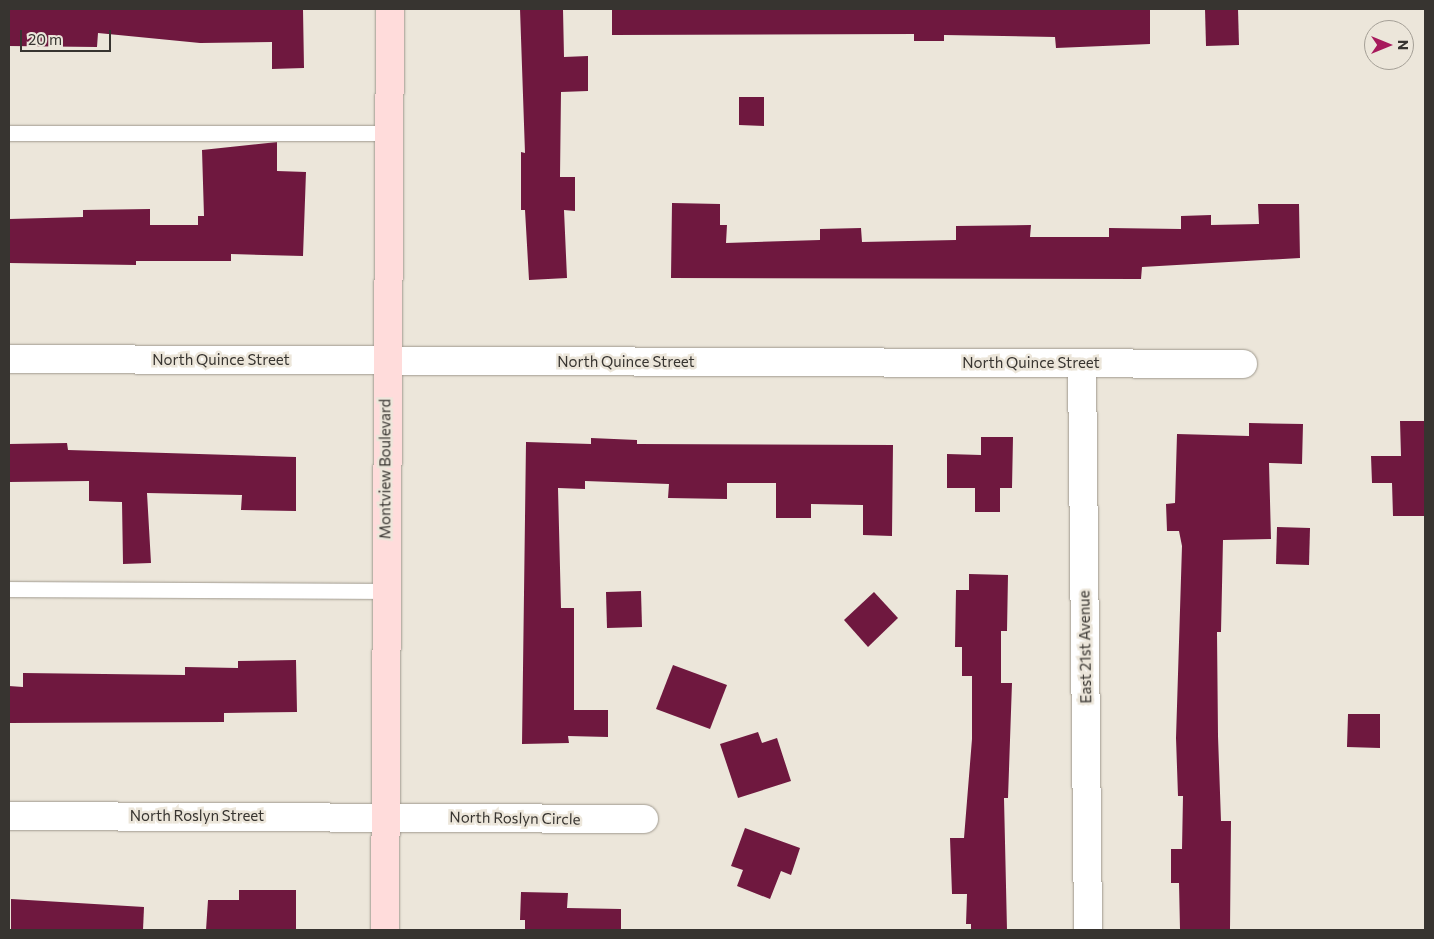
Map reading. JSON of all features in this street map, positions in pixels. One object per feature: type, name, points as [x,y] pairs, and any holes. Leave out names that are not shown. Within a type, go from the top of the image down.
[{"type":"main road","name":"Montview Boulevard","points":[[385,930],[385,361],[390,9]]},
{"type":"street","name":"North Quince Street","points":[[9,359],[1243,364]]},
{"type":"street","name":"East 21st Avenue","points":[[1082,364],[1088,930]]},
{"type":"street","name":"North Roslyn Street","points":[[9,816],[385,816]]},
{"type":"street","name":"North Roslyn Circle","points":[[385,816],[644,819]]},
{"type":"lane","points":[[9,133],[389,133]]},
{"type":"lane","points":[[9,589],[385,591]]},
{"type":"building","points":[[9,9],[303,9],[304,68],[272,69],[272,42],[200,43],[98,33],[97,47],[9,46]]},
{"type":"building","points":[[520,9],[563,9],[564,57],[588,56],[588,91],[561,92],[560,177],[575,177],[575,211],[564,210],[567,278],[529,280],[525,210],[521,210],[521,152],[525,153]]},
{"type":"building","points":[[612,9],[1150,9],[1150,44],[1056,48],[1055,37],[944,35],[944,41],[914,41],[914,34],[612,35]]},
{"type":"building","points":[[1205,9],[1238,9],[1239,45],[1206,46]]},
{"type":"building","points":[[739,97],[764,97],[764,126],[739,125]]},
{"type":"building","points":[[277,142],[277,171],[306,172],[303,256],[231,254],[231,261],[136,261],[136,265],[9,263],[9,219],[83,217],[83,210],[150,209],[150,225],[198,225],[198,216],[204,216],[202,150]]},
{"type":"building","points":[[672,203],[720,204],[720,225],[727,225],[726,243],[820,240],[820,229],[861,228],[862,242],[956,240],[956,226],[1031,225],[1030,237],[1109,237],[1109,228],[1181,229],[1181,216],[1211,215],[1211,225],[1259,224],[1258,204],[1299,204],[1300,258],[1142,267],[1141,279],[671,278]]},
{"type":"building","points":[[1400,421],[1425,421],[1425,516],[1393,516],[1392,483],[1372,483],[1371,456],[1401,456]]},
{"type":"building","points":[[1249,423],[1303,424],[1302,464],[1269,463],[1271,539],[1223,540],[1221,632],[1217,632],[1218,736],[1221,821],[1231,821],[1230,930],[1180,930],[1179,883],[1171,883],[1171,849],[1182,849],[1183,796],[1178,796],[1176,738],[1182,546],[1179,531],[1167,531],[1166,504],[1175,503],[1177,434],[1249,436]]},
{"type":"building","points":[[981,437],[1013,437],[1012,488],[1000,488],[1000,512],[975,512],[975,488],[947,488],[947,454],[981,455]]},
{"type":"building","points":[[591,438],[637,440],[637,444],[893,445],[892,536],[863,535],[863,505],[811,504],[811,518],[776,518],[776,483],[727,483],[727,499],[668,498],[669,484],[585,481],[585,489],[558,488],[561,608],[574,608],[574,710],[608,710],[608,737],[568,736],[569,743],[522,744],[526,442],[591,444]]},
{"type":"building","points":[[67,443],[68,450],[296,457],[296,511],[241,510],[242,495],[147,493],[151,563],[123,564],[122,502],[89,501],[89,481],[9,482],[9,444]]},
{"type":"building","points":[[1277,527],[1310,528],[1309,565],[1276,564]]},
{"type":"building","points":[[969,574],[1008,575],[1007,631],[1001,631],[1001,683],[1012,683],[1008,798],[1004,798],[1007,930],[971,930],[971,924],[966,924],[967,894],[952,894],[950,838],[964,838],[972,739],[972,676],[962,676],[962,647],[955,647],[956,590],[969,590]]},
{"type":"building","points":[[641,591],[642,627],[607,628],[606,592]]},
{"type":"building","points":[[874,592],[898,618],[868,647],[844,620]]},
{"type":"building","points":[[296,660],[297,712],[224,713],[224,722],[9,723],[9,686],[23,687],[23,673],[185,675],[185,667],[238,668],[238,661]]},
{"type":"building","points":[[673,665],[727,685],[710,729],[656,709]]},
{"type":"building","points":[[1348,714],[1380,714],[1380,748],[1347,747]]},
{"type":"building","points":[[758,732],[762,743],[777,738],[791,781],[738,798],[720,744]]},
{"type":"building","points":[[745,828],[800,848],[791,875],[781,871],[770,899],[737,886],[743,870],[731,866]]},
{"type":"building","points":[[239,890],[296,890],[296,930],[206,930],[208,900],[239,900]]},
{"type":"building","points":[[521,892],[568,893],[567,908],[621,909],[621,930],[525,930],[525,920],[520,920]]},
{"type":"building","points":[[11,899],[144,907],[143,930],[11,930]]}]
